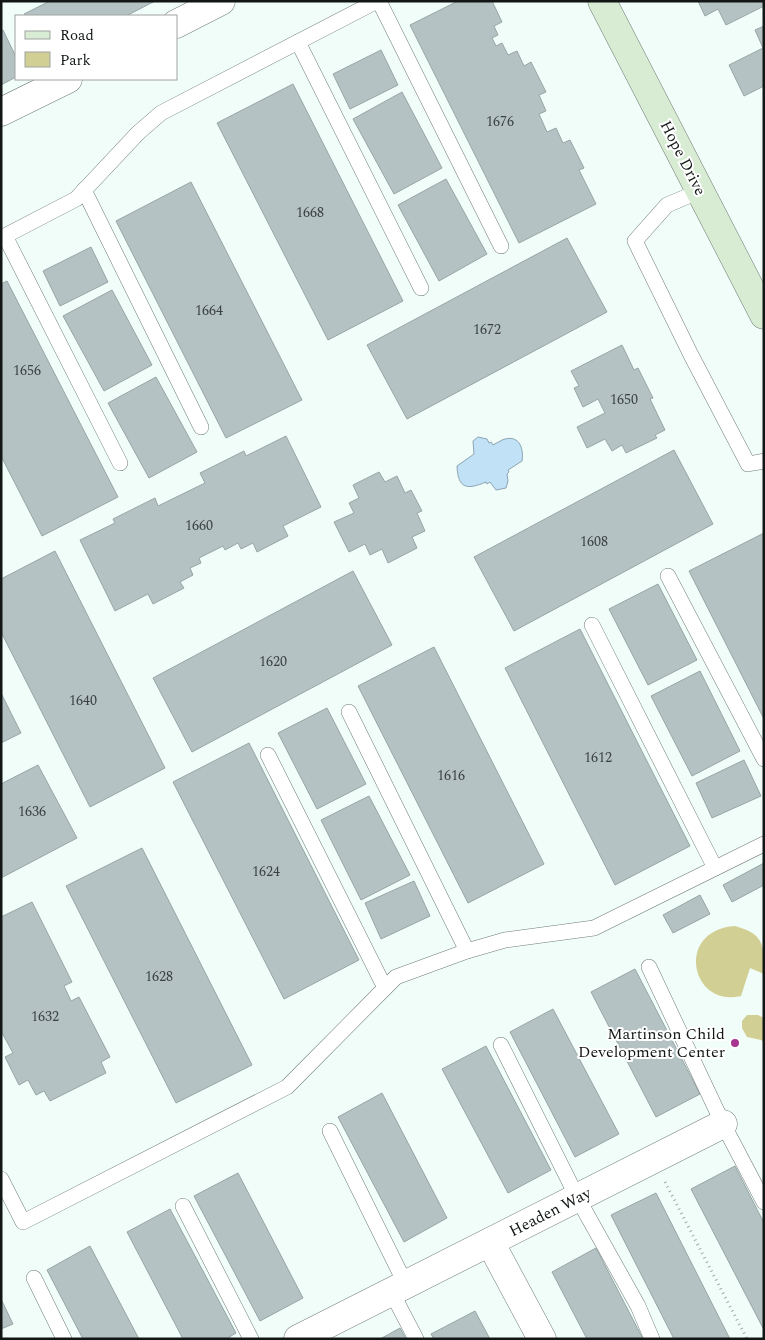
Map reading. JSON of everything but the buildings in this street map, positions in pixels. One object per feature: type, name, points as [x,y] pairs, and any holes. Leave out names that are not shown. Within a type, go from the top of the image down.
[{"type":"street","points":[[178,23],[221,1]]},
{"type":"street","name":"Hope Drive","points":[[602,1],[764,315]]},
{"type":"street","points":[[1,112],[66,80]]},
{"type":"street","name":"Headen Way","points":[[298,1339],[723,1124]]},
{"type":"street","points":[[490,1242],[542,1339]]},
{"type":"lane","points":[[120,463],[3,237],[76,199],[138,133],[161,113],[378,1],[501,246]]},
{"type":"lane","points":[[298,42],[421,288]]},
{"type":"lane","points":[[84,190],[202,427]]},
{"type":"lane","points":[[700,191],[667,205],[635,240],[691,355],[748,464],[764,461]]},
{"type":"lane","points":[[668,576],[764,759]]},
{"type":"lane","points":[[592,625],[715,868]]},
{"type":"lane","points":[[349,712],[467,951]]},
{"type":"lane","points":[[268,755],[385,988]]},
{"type":"lane","points":[[1,1179],[23,1222],[287,1087],[396,977],[467,951],[505,940],[594,928],[764,844]]},
{"type":"lane","points":[[649,967],[723,1124],[764,1202]]},
{"type":"lane","points":[[501,1045],[577,1197],[638,1306],[652,1339]]},
{"type":"lane","points":[[330,1131],[398,1287],[416,1339]]},
{"type":"lane","points":[[183,1206],[251,1339]]},
{"type":"lane","points":[[34,1278],[64,1339]]},
{"type":"path","points":[[653,1159],[747,1339]]},
{"type":"green space","points":[[735,926],[752,933],[761,942],[764,956],[764,974],[750,968],[741,996],[724,997],[710,991],[701,980],[696,967],[697,953],[703,940],[716,931]]},
{"type":"green space","points":[[747,1015],[758,1015],[764,1018],[764,1042],[747,1037],[742,1028],[742,1021]]},
{"type":"water","points":[[478,437],[487,439],[493,445],[510,438],[520,444],[522,461],[508,470],[506,488],[496,490],[490,482],[469,487],[465,486],[459,479],[457,466],[474,454],[473,441]]},
{"type":"place","name":"Martinson Child Development Center","points":[[735,1043]]}]
